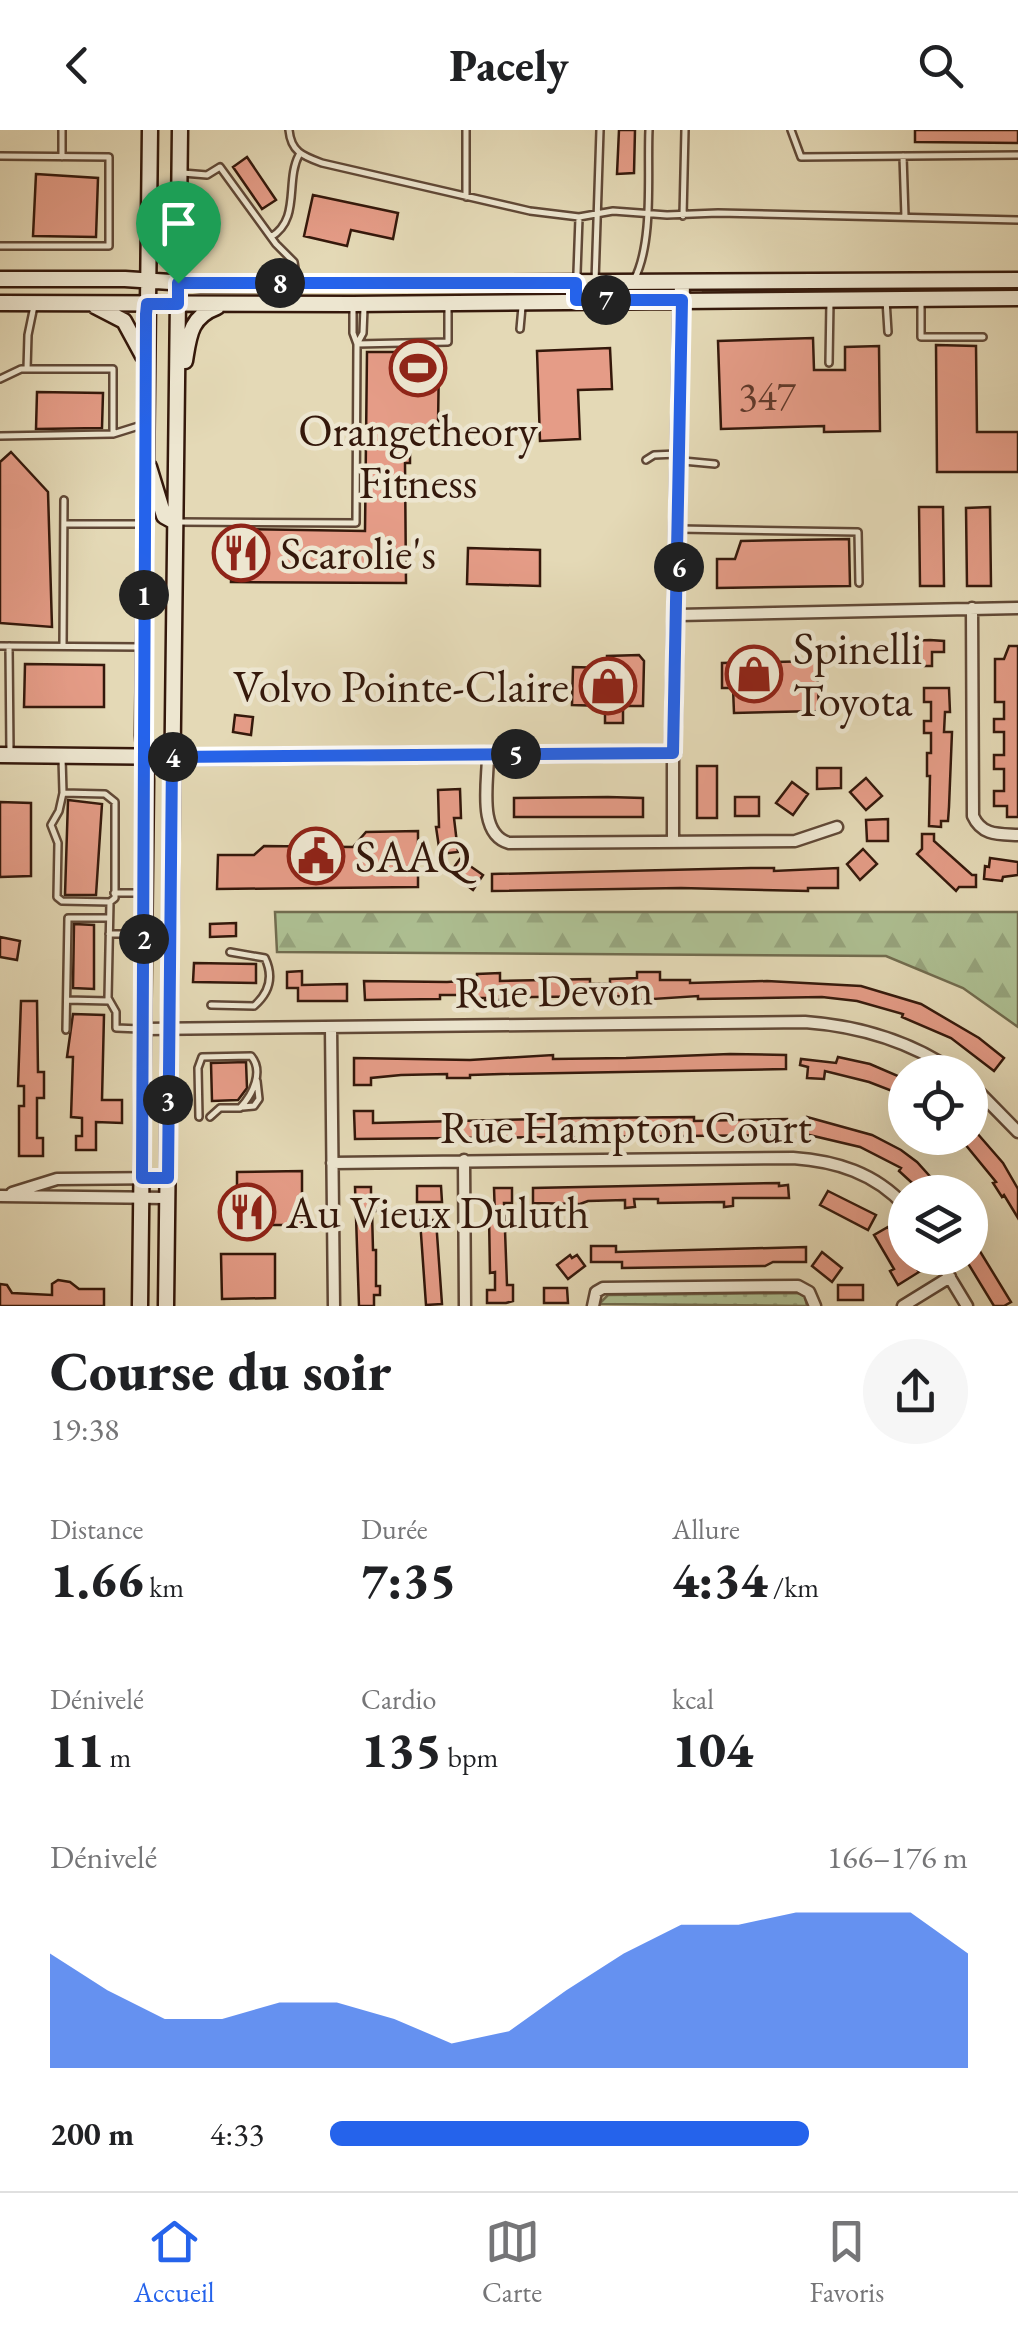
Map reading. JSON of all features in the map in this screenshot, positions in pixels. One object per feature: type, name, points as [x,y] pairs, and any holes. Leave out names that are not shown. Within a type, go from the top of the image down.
[{"type":"street","points":[[140,1306],[150,130]]},
{"type":"street","points":[[166,1306],[180,130]]},
{"type":"street","points":[[0,279],[178,283],[1018,280]]},
{"type":"street","points":[[673,840],[682,282]]},
{"type":"street","points":[[0,302],[359,304],[1018,298]]},
{"type":"street","points":[[90,303],[124,321],[146,362]]},
{"type":"street","points":[[177,401],[193,323],[206,312],[228,304]]},
{"type":"street","points":[[145,457],[164,516],[175,522]]},
{"type":"street","points":[[972,608],[974,816],[980,828],[989,833],[1018,835]]},
{"type":"street","points":[[678,614],[1018,608]]},
{"type":"street","points":[[5,755],[673,753]]},
{"type":"street","points":[[488,755],[488,823],[492,833],[504,842],[795,841],[837,828]]},
{"type":"street","name":"Rue Devon","points":[[144,1029],[805,1022],[874,1034],[927,1055]]},
{"type":"street","points":[[332,1027],[334,1306]]},
{"type":"street","points":[[988,1101],[1018,1132]]},
{"type":"street","name":"Rue Hampton Court","points":[[332,1163],[808,1159],[838,1164],[868,1176],[888,1192]]},
{"type":"street","points":[[464,1160],[465,1306]]},
{"type":"street","points":[[3,1195],[57,1178],[168,1178]]},
{"type":"street","points":[[3,1195],[168,1198]]},
{"type":"street","points":[[948,1275],[967,1306]]},
{"type":"street","points":[[904,1306],[950,1278]]},
{"type":"street","points":[[594,1306],[596,1292],[603,1288],[798,1286],[809,1292],[815,1306]]},
{"type":"lane","points":[[62,130],[62,156]]},
{"type":"lane","points":[[289,130],[290,142],[299,154],[322,164],[530,211],[579,217],[613,211],[683,216],[718,213],[1018,220]]},
{"type":"lane","points":[[466,130],[466,196]]},
{"type":"lane","points":[[576,300],[595,282],[600,130]]},
{"type":"lane","points":[[632,282],[642,261],[649,130]]},
{"type":"lane","points":[[683,216],[685,130]]},
{"type":"lane","points":[[791,130],[801,157],[1018,155]]},
{"type":"lane","points":[[271,237],[282,229],[286,219],[293,194],[292,173],[299,154]]},
{"type":"lane","points":[[0,156],[109,157],[109,246],[0,246]]},
{"type":"lane","points":[[903,156],[905,217]]},
{"type":"lane","points":[[180,173],[207,175],[220,167],[296,266],[298,283]]},
{"type":"lane","points":[[576,300],[579,217]]},
{"type":"lane","points":[[886,298],[888,332]]},
{"type":"lane","points":[[921,298],[921,338],[983,337]]},
{"type":"lane","points":[[830,299],[830,363]]},
{"type":"lane","points":[[520,329],[522,300]]},
{"type":"lane","points":[[27,369],[34,303]]},
{"type":"lane","points":[[357,344],[448,342],[448,303]]},
{"type":"lane","points":[[175,522],[356,524],[357,344],[353,333],[359,304]]},
{"type":"lane","points":[[0,379],[27,369],[113,369],[112,434]]},
{"type":"lane","points":[[0,436],[112,434],[145,424]]},
{"type":"lane","points":[[646,460],[654,455],[715,464]]},
{"type":"lane","points":[[63,646],[64,500]]},
{"type":"lane","points":[[64,524],[144,524]]},
{"type":"lane","points":[[680,529],[858,532],[859,583]]},
{"type":"lane","points":[[0,646],[144,646]]},
{"type":"lane","points":[[5,755],[9,646]]},
{"type":"lane","points":[[62,755],[62,793],[59,811],[51,825],[58,844],[57,897],[62,901],[110,902]]},
{"type":"lane","points":[[62,793],[104,794],[115,802],[109,1001],[116,1012],[116,1028],[144,1029]]},
{"type":"lane","points":[[114,893],[144,894]]},
{"type":"lane","points":[[66,1030],[68,918],[110,918]]},
{"type":"lane","points":[[109,934],[144,934]]},
{"type":"lane","points":[[211,1005],[254,1006],[269,986],[269,968],[263,956],[230,952]]},
{"type":"lane","points":[[67,1000],[109,1001]]},
{"type":"lane","points":[[198,1117],[198,1068],[202,1057],[250,1056],[257,1064],[256,1081],[240,1108],[220,1108],[210,1117]]},
{"type":"green space","points":[[704,289],[1007,290],[703,292]]},
{"type":"green space","points":[[275,912],[1018,912],[1018,1027],[963,988],[886,956],[277,952]]},
{"type":"green space","points":[[799,1293],[805,1297],[807,1306],[599,1304],[608,1295]]},
{"type":"building","points":[[619,130],[635,130],[634,173],[617,174]]},
{"type":"building","points":[[915,130],[1018,130],[1018,143],[915,142]]},
{"type":"building","points":[[247,157],[276,200],[262,209],[233,167]]},
{"type":"building","points":[[36,174],[98,178],[96,237],[33,236]]},
{"type":"building","points":[[313,195],[398,213],[393,239],[351,230],[347,246],[304,236]]},
{"type":"building","points":[[813,338],[814,370],[845,370],[845,347],[879,346],[880,431],[824,432],[824,426],[721,429],[718,341]]},
{"type":"building","points":[[936,345],[976,346],[977,432],[1018,432],[1018,472],[937,472]]},
{"type":"building","points":[[610,348],[612,389],[578,390],[580,439],[540,441],[537,351]]},
{"type":"building","points":[[367,352],[425,352],[426,359],[439,360],[438,425],[410,426],[410,463],[405,463],[406,583],[231,582],[232,529],[365,531]]},
{"type":"building","points":[[37,392],[103,393],[102,428],[36,429]]},
{"type":"building","points":[[11,452],[48,492],[52,627],[0,623],[0,462]]},
{"type":"building","points":[[919,507],[943,507],[944,586],[920,586]]},
{"type":"building","points":[[990,507],[991,586],[967,586],[966,508]]},
{"type":"building","points":[[849,539],[850,586],[717,588],[717,559],[735,559],[741,541]]},
{"type":"building","points":[[468,548],[540,550],[540,586],[467,584]]},
{"type":"building","points":[[908,641],[944,641],[944,652],[932,652],[932,666],[908,666]]},
{"type":"building","points":[[1009,646],[1018,646],[1018,817],[1007,817],[1007,806],[994,806],[994,791],[1004,791],[1004,769],[994,769],[994,755],[1004,755],[1004,732],[994,732],[994,719],[1004,719],[1004,702],[995,702],[995,659],[1004,659]]},
{"type":"building","name":"Volvo Pointe-Claire","points":[[639,655],[644,661],[643,706],[623,706],[623,723],[605,723],[605,706],[572,705],[573,667],[607,668],[607,656]]},
{"type":"building","points":[[817,661],[819,711],[734,713],[733,688],[722,688],[722,663]]},
{"type":"building","points":[[25,664],[104,665],[104,707],[24,707]]},
{"type":"building","points":[[924,688],[949,688],[950,712],[945,712],[944,732],[952,732],[949,807],[948,821],[941,821],[941,827],[929,826],[927,753],[931,753],[931,733],[924,733],[924,721],[931,721],[931,702],[924,702]]},
{"type":"building","points":[[235,715],[253,717],[251,735],[233,732]]},
{"type":"building","points":[[697,766],[717,766],[717,818],[697,818]]},
{"type":"building","points":[[817,768],[841,768],[841,788],[817,789]]},
{"type":"building","points":[[866,778],[882,796],[866,810],[850,792]]},
{"type":"building","points":[[792,782],[808,794],[793,815],[776,803]]},
{"type":"building","points":[[460,789],[461,818],[454,818],[458,852],[440,854],[436,827],[438,790]]},
{"type":"building","points":[[735,797],[759,797],[759,816],[735,816]]},
{"type":"building","points":[[514,798],[643,798],[643,817],[514,817]]},
{"type":"building","points":[[68,800],[102,804],[96,895],[65,895]]},
{"type":"building","points":[[0,802],[31,803],[31,876],[0,877]]},
{"type":"building","points":[[888,819],[888,841],[867,841],[866,820]]},
{"type":"building","points":[[418,831],[418,887],[217,889],[218,855],[254,855],[264,846],[353,847],[366,832]]},
{"type":"building","points":[[922,834],[934,834],[934,841],[976,875],[976,887],[959,887],[956,891],[917,854],[922,849]]},
{"type":"building","points":[[863,849],[877,864],[860,880],[847,864]]},
{"type":"building","points":[[990,858],[1018,862],[1018,875],[1003,877],[1002,881],[984,879]]},
{"type":"building","points":[[460,859],[483,875],[473,890],[450,873]]},
{"type":"building","points":[[838,868],[838,888],[492,891],[492,874]]},
{"type":"building","points":[[236,923],[236,936],[210,937],[210,924]]},
{"type":"building","points":[[74,924],[94,925],[94,989],[73,988]]},
{"type":"building","points":[[0,937],[20,941],[17,960],[0,957]]},
{"type":"building","points":[[194,963],[256,964],[256,983],[193,982]]},
{"type":"building","points":[[302,971],[302,985],[347,984],[347,1001],[298,1001],[298,988],[287,988],[287,972]]},
{"type":"building","points":[[637,972],[660,972],[660,980],[690,983],[767,981],[861,986],[921,1004],[979,1038],[1004,1058],[994,1071],[988,1066],[988,1055],[973,1055],[951,1038],[902,1017],[903,1014],[857,1001],[698,996],[638,1000],[638,996],[485,1001],[459,995],[365,1000],[364,981],[447,982],[477,980],[477,974],[500,973],[500,981],[590,979],[590,984],[610,984],[610,979],[637,978]]},
{"type":"building","points":[[21,1001],[37,1001],[38,1072],[44,1072],[44,1098],[37,1098],[37,1138],[43,1138],[43,1156],[19,1156],[19,1106],[24,1106],[24,1086],[18,1086]]},
{"type":"building","points":[[73,1014],[104,1015],[102,1100],[122,1100],[122,1123],[96,1122],[96,1150],[76,1150],[76,1136],[82,1136],[82,1118],[71,1117],[73,1057],[67,1057]]},
{"type":"building","points":[[553,1055],[553,1059],[786,1055],[786,1069],[502,1074],[470,1078],[401,1075],[371,1078],[371,1085],[354,1085],[354,1058],[470,1060]]},
{"type":"building","points":[[838,1057],[888,1072],[888,1089],[825,1071],[824,1079],[807,1078],[808,1067],[800,1065],[801,1059],[836,1063]]},
{"type":"building","points":[[246,1062],[247,1088],[238,1100],[212,1101],[211,1063]]},
{"type":"building","points":[[354,1111],[373,1111],[373,1123],[787,1119],[787,1135],[355,1139]]},
{"type":"building","points":[[807,1117],[872,1135],[888,1143],[888,1155],[908,1155],[929,1175],[903,1175],[901,1168],[860,1147],[805,1134]]},
{"type":"building","points":[[988,1146],[1018,1189],[1018,1218],[993,1183],[996,1182],[974,1155],[988,1155]]},
{"type":"building","points":[[302,1171],[302,1225],[237,1225],[237,1172]]},
{"type":"building","points":[[788,1185],[789,1198],[733,1198],[733,1206],[724,1207],[724,1202],[658,1203],[658,1199],[634,1199],[635,1207],[625,1208],[625,1200],[533,1203],[533,1188]]},
{"type":"building","points":[[417,1186],[441,1186],[442,1202],[417,1202]]},
{"type":"building","points":[[355,1187],[371,1187],[371,1199],[376,1199],[376,1211],[372,1211],[373,1250],[380,1295],[374,1295],[374,1306],[359,1306]]},
{"type":"building","points":[[494,1188],[512,1188],[512,1203],[504,1203],[507,1285],[513,1285],[513,1301],[506,1303],[487,1303],[487,1290],[495,1290],[495,1272],[490,1273],[489,1216],[495,1216]]},
{"type":"building","points":[[828,1191],[876,1215],[868,1230],[820,1205]]},
{"type":"building","points":[[420,1220],[436,1220],[442,1304],[426,1305]]},
{"type":"building","points":[[888,1227],[888,1259],[874,1235]]},
{"type":"building","points":[[591,1246],[616,1246],[616,1252],[806,1247],[806,1262],[622,1268],[622,1262],[591,1262]]},
{"type":"building","points":[[822,1252],[842,1268],[832,1282],[812,1266]]},
{"type":"building","points":[[221,1254],[275,1254],[275,1298],[222,1299]]},
{"type":"building","points":[[570,1255],[577,1255],[585,1266],[568,1279],[557,1265]]},
{"type":"building","points":[[988,1264],[1011,1302],[994,1306],[975,1275],[988,1275]]},
{"type":"building","points":[[892,1275],[914,1275],[898,1285]]},
{"type":"building","points":[[58,1280],[79,1289],[104,1289],[104,1306],[0,1306],[0,1284],[7,1285],[12,1293],[52,1295],[52,1284]]},
{"type":"building","points":[[838,1285],[863,1285],[863,1300],[838,1300]]},
{"type":"building","points":[[544,1288],[567,1288],[568,1303],[544,1303]]},
{"type":"place","name":"Orangetheory Fitness","points":[[418,368]]},
{"type":"place","name":"Scarolie's","points":[[241,553]]},
{"type":"place","name":"Spinelli Toyota","points":[[754,674]]},
{"type":"place","name":"Volvo Pointe-Claire","points":[[608,686]]},
{"type":"place","name":"SAAQ","points":[[316,856]]},
{"type":"place","name":"Au Vieux Duluth","points":[[247,1212]]},
{"type":"route","points":[[178,283],[576,283],[576,300],[682,300],[673,753],[172,757],[168,1178],[142,1178],[146,314],[147,304],[178,304],[178,283]]}]
